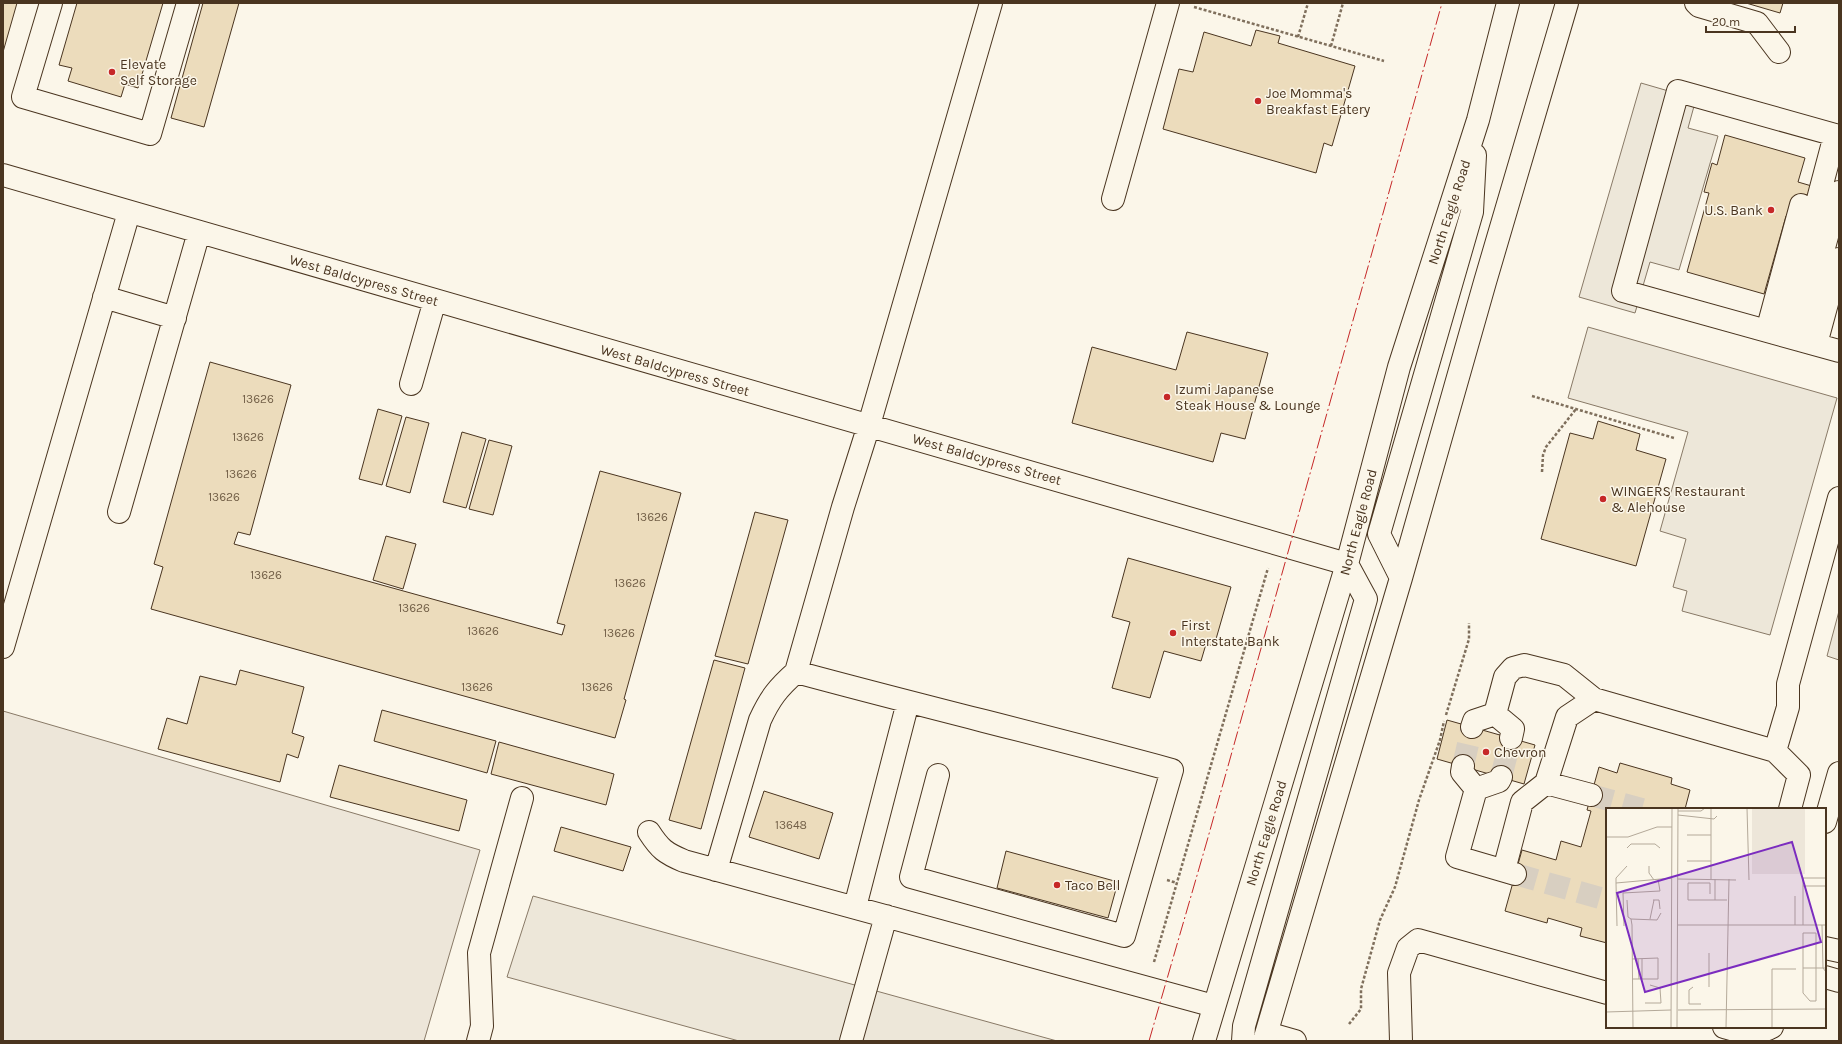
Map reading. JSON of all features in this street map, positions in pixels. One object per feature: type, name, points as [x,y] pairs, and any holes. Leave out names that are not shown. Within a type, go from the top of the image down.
[{"type":"main road","points":[[51,3],[23,97],[150,134],[188,3]]},
{"type":"main road","points":[[716,870],[760,720],[769,700],[779,687],[796,672],[991,3]]},
{"type":"main road","name":"North Eagle Road","points":[[1204,1041],[1347,564],[1399,367],[1478,120],[1508,3]]},
{"type":"main road","points":[[1295,1041],[1266,1037],[1401,578],[1485,282],[1567,3]]},
{"type":"main road","points":[[1696,3],[1699,6],[1757,23],[1779,52]]},
{"type":"main road","points":[[1113,199],[1178,4]]},
{"type":"main road","points":[[1791,338],[1832,134],[1678,91],[1623,291],[1791,338],[1839,351]]},
{"type":"main road","points":[[1401,578],[1379,534],[1472,212],[1478,120]]},
{"type":"main road","name":"West Baldcypress Street","points":[[3,176],[1347,564]]},
{"type":"main road","points":[[1791,338],[1839,192]]},
{"type":"main road","points":[[3,647],[12,586],[104,297],[129,212]]},
{"type":"main road","points":[[119,512],[200,232]]},
{"type":"main road","points":[[1791,338],[1839,259]]},
{"type":"main road","points":[[104,297],[175,318]]},
{"type":"main road","points":[[411,384],[435,300]]},
{"type":"main road","points":[[1775,751],[1788,707],[1788,684],[1839,498]]},
{"type":"main road","points":[[1243,1041],[1244,1026],[1366,599],[1347,564]]},
{"type":"main road","points":[[1495,714],[1505,677],[1513,668],[1524,665],[1564,675],[1594,699],[1775,751],[1799,775],[1790,808]]},
{"type":"main road","points":[[796,672],[908,702],[1051,737],[1172,770],[1124,936],[911,877],[938,775]]},
{"type":"main road","points":[[1476,789],[1457,857],[1509,872],[1522,802],[1546,783],[1567,717],[1594,699]]},
{"type":"main road","points":[[854,907],[908,702]]},
{"type":"main road","points":[[1472,727],[1474,721],[1495,714]]},
{"type":"main road","points":[[1495,714],[1513,729],[1511,738]]},
{"type":"main road","points":[[1463,766],[1462,772],[1476,789]]},
{"type":"main road","points":[[1826,818],[1839,773]]},
{"type":"main road","points":[[1476,789],[1499,781],[1501,777]]},
{"type":"main road","points":[[1546,783],[1591,795]]},
{"type":"main road","points":[[478,1041],[482,1026],[479,954],[522,798]]},
{"type":"main road","points":[[649,832],[656,843],[668,854],[716,870],[1214,1006]]},
{"type":"main road","points":[[851,1041],[886,916]]},
{"type":"main road","points":[[1401,1041],[1399,973],[1408,948],[1418,940],[1606,993]]},
{"type":"main road","points":[[1826,948],[1839,951]]},
{"type":"main road","points":[[1826,977],[1839,981]]},
{"type":"main road","points":[[1728,1028],[1747,1033],[1761,1033],[1770,1028]]},
{"type":"path","points":[[1298,37],[1308,3]]},
{"type":"path","points":[[1330,46],[1343,3]]},
{"type":"path","points":[[1178,4],[1384,61]]},
{"type":"path","points":[[1532,396],[1674,438]]},
{"type":"path","points":[[1542,472],[1543,455],[1546,447],[1576,409]]},
{"type":"path","points":[[1153,965],[1270,561]]},
{"type":"path","points":[[1349,1024],[1361,1009],[1361,988],[1380,920],[1395,887],[1419,800],[1440,740],[1451,696],[1469,639],[1469,622]]},
{"type":"shaded area","points":[[1641,83],[1696,99],[1688,128],[1718,136],[1679,270],[1650,262],[1635,313],[1579,297]]},
{"type":"shaded area","points":[[1588,327],[1837,398],[1770,635],[1682,611],[1687,591],[1673,587],[1686,539],[1660,531],[1688,432],[1568,398]]},
{"type":"shaded area","points":[[1839,611],[1839,660],[1827,656]]},
{"type":"shaded area","points":[[3,711],[480,850],[424,1041],[3,1041]]},
{"type":"shaded area","points":[[533,896],[1057,1041],[739,1041],[507,977]]},
{"type":"building","points":[[3,3],[17,3],[3,52]]},
{"type":"building","points":[[77,3],[163,3],[138,88],[125,84],[121,97],[68,81],[72,68],[59,65]]},
{"type":"building","points":[[203,3],[239,3],[204,127],[171,118]]},
{"type":"building","points":[[1746,3],[1783,3],[1780,13]]},
{"type":"building","name":"Joe Momma's Breakfast Eatery","points":[[1256,30],[1280,36],[1278,43],[1355,66],[1332,146],[1324,143],[1316,173],[1163,129],[1179,69],[1193,72],[1204,32],[1251,46]]},
{"type":"building","name":"U.S. Bank","points":[[1725,135],[1805,158],[1798,182],[1839,194],[1832,229],[1786,216],[1764,294],[1687,272],[1709,193],[1704,192],[1712,163],[1717,165]]},
{"type":"building","name":"Izumi Japanese Steak House & Lounge","points":[[1187,332],[1268,353],[1245,439],[1221,433],[1213,462],[1072,423],[1092,347],[1176,370]]},
{"type":"building","points":[[210,362],[291,385],[250,535],[238,532],[234,544],[562,635],[565,625],[557,623],[600,471],[681,493],[624,699],[626,700],[615,738],[151,609],[163,567],[154,564]]},
{"type":"building","points":[[378,409],[402,416],[382,485],[359,479]]},
{"type":"building","points":[[406,417],[429,423],[410,493],[386,486]]},
{"type":"building","name":"WINGERS Restaurant & Alehouse","points":[[1598,421],[1640,434],[1636,450],[1666,459],[1636,566],[1541,539],[1570,433],[1593,439]]},
{"type":"building","points":[[462,432],[486,439],[466,508],[443,502]]},
{"type":"building","points":[[489,440],[512,446],[493,515],[469,509]]},
{"type":"building","points":[[755,512],[788,520],[748,664],[715,656]]},
{"type":"building","points":[[386,536],[416,544],[403,589],[373,580]]},
{"type":"building","name":"First Interstate Bank","points":[[1128,558],[1231,587],[1214,646],[1206,644],[1201,661],[1164,651],[1150,698],[1112,688],[1130,622],[1112,617]]},
{"type":"building","points":[[714,660],[745,668],[701,829],[669,820]]},
{"type":"building","points":[[240,670],[304,687],[292,733],[304,737],[298,758],[287,754],[280,782],[158,749],[167,718],[187,724],[200,676],[236,685]]},
{"type":"building","points":[[382,710],[496,741],[487,773],[374,741]]},
{"type":"building","name":"Chevron","points":[[1447,720],[1535,745],[1524,784],[1437,759]]},
{"type":"building","points":[[499,742],[614,774],[606,805],[491,774]]},
{"type":"building","points":[[1620,763],[1672,778],[1671,784],[1690,790],[1685,808],[1606,808],[1606,943],[1580,936],[1582,928],[1548,918],[1547,923],[1505,911],[1522,850],[1556,860],[1561,841],[1581,847],[1591,811],[1587,810],[1599,767],[1617,773]]},
{"type":"building","points":[[339,765],[467,800],[459,831],[330,797]]},
{"type":"building","points":[[764,791],[833,813],[819,859],[749,837]]},
{"type":"building","points":[[561,827],[631,847],[623,871],[554,851]]},
{"type":"building","name":"Taco Bell","points":[[1006,851],[1118,882],[1108,918],[997,888]]},
{"type":"tunnel","points":[[1463,766],[1472,727]]},
{"type":"tunnel","points":[[1501,777],[1511,738]]},
{"type":"tunnel","points":[[1591,795],[1638,808]]},
{"type":"tunnel","points":[[1515,874],[1606,900]]},
{"type":"power","points":[[1149,1041],[1207,841],[1442,3]]},
{"type":"place","name":"Elevate Self Storage","points":[[112,72]]},
{"type":"place","name":"Joe Momma's Breakfast Eatery","points":[[1258,101]]},
{"type":"place","name":"U.S. Bank","points":[[1771,210]]},
{"type":"place","name":"Izumi Japanese Steak House & Lounge","points":[[1167,397]]},
{"type":"place","name":"WINGERS Restaurant & Alehouse","points":[[1603,499]]},
{"type":"place","name":"First Interstate Bank","points":[[1173,633]]},
{"type":"place","name":"Chevron","points":[[1486,752]]},
{"type":"place","name":"Taco Bell","points":[[1057,885]]}]
